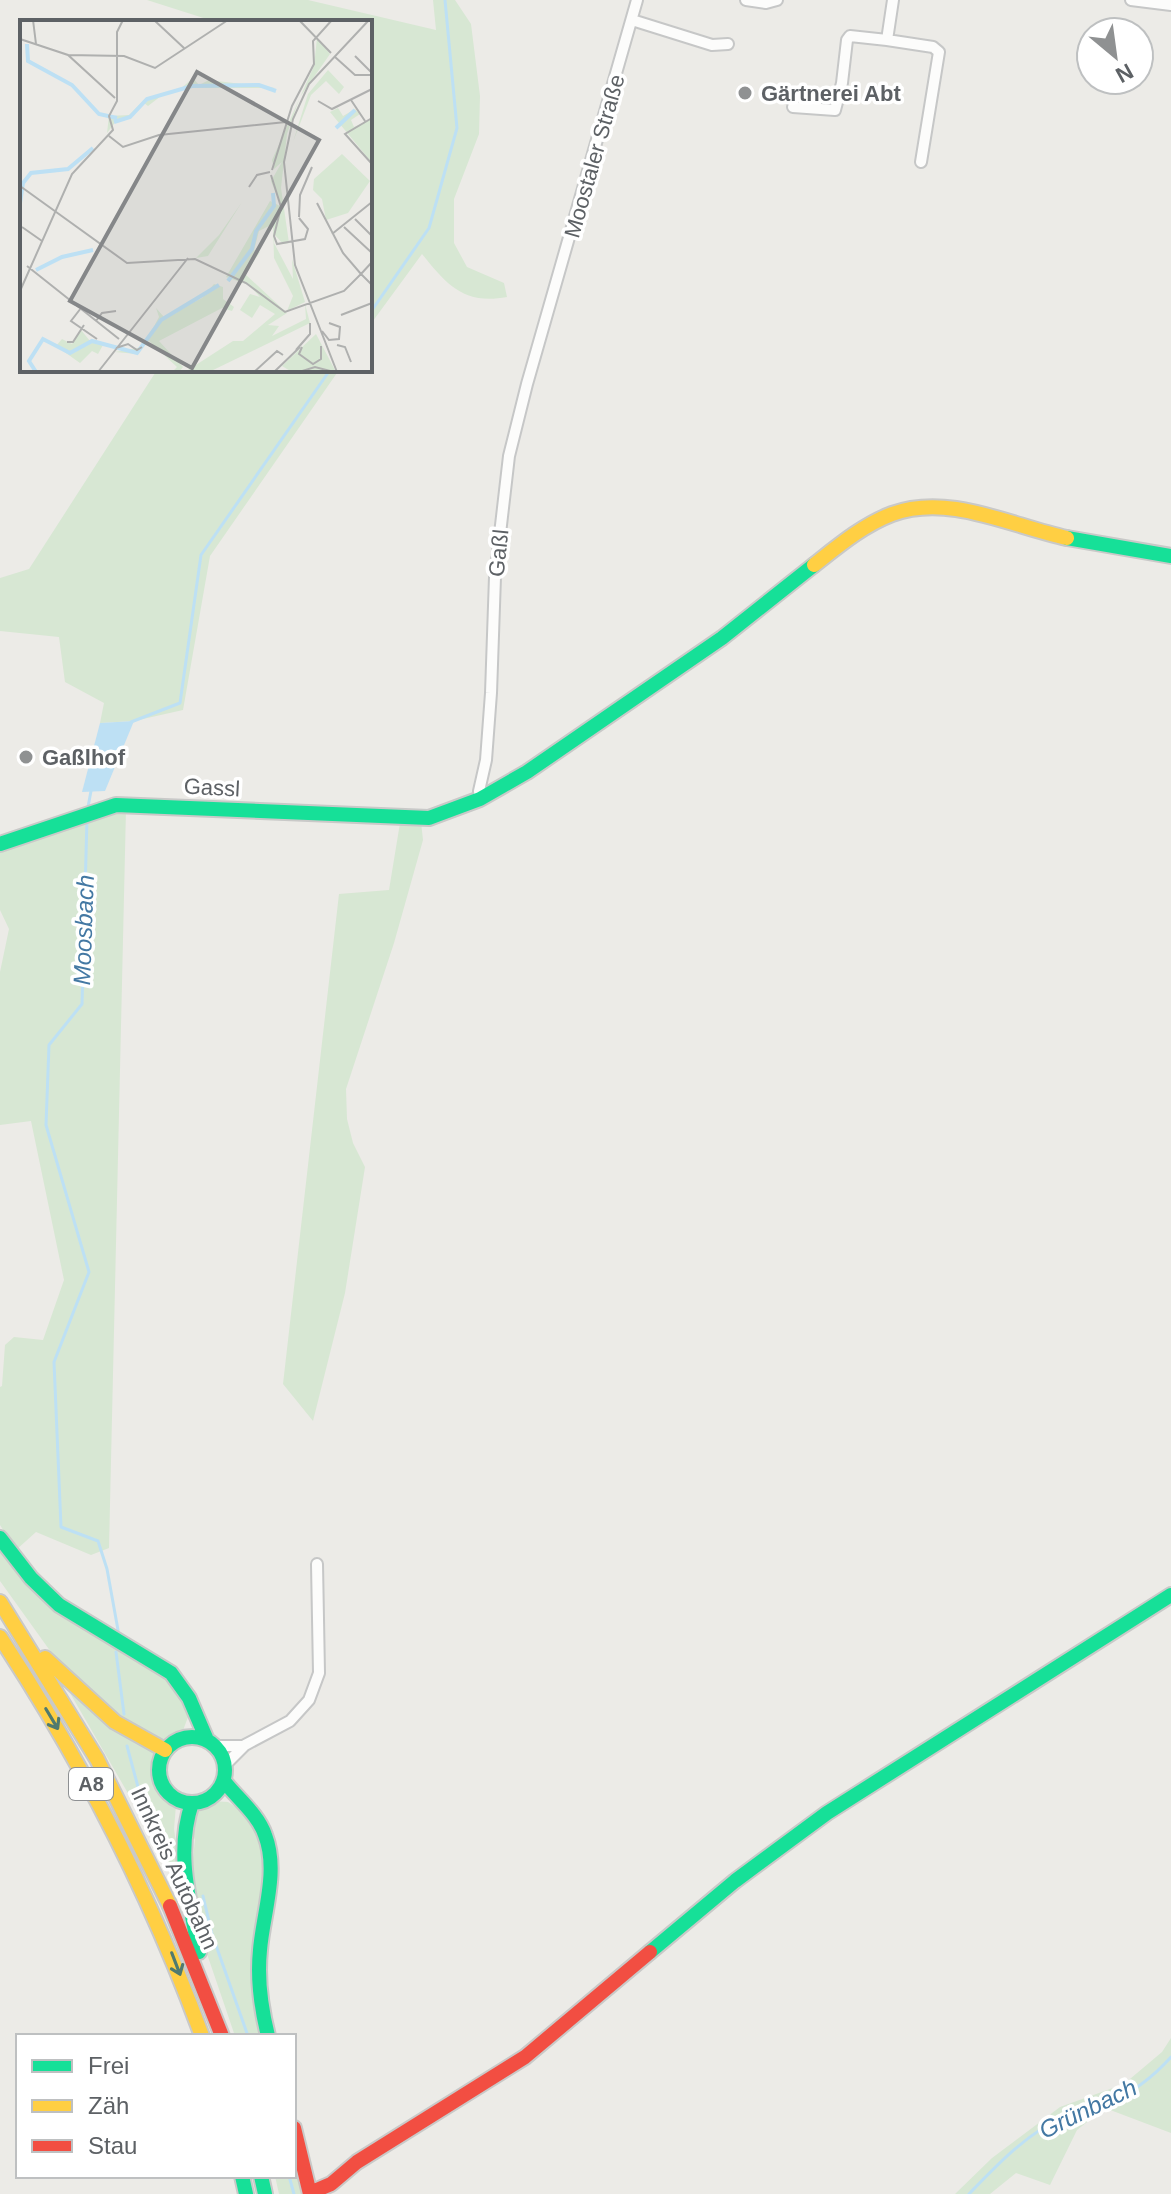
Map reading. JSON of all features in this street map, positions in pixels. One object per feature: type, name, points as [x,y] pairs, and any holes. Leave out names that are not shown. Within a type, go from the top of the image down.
[{"type":"main road","points":[[480,800],[744,623],[859,531],[886,516],[912,508],[941,508],[1126,550],[1171,556]]},
{"type":"main road","name":"Gassl","points":[[0,844],[116,805],[429,818],[480,800]]},
{"type":"main road","points":[[0,1538],[31,1578],[59,1605],[171,1673],[182,1684],[194,1713],[225,1765],[224,1781],[212,1797]]},
{"type":"main road","points":[[296,2136],[310,2193],[331,2184],[357,2162],[525,2057],[744,1874],[827,1813],[1171,1595]]},
{"type":"main road","name":"Innkreis Autobahn","points":[[0,1602],[93,1749],[132,1820],[166,1891],[221,2034]]},
{"type":"main road","points":[[20,1632],[92,1706],[143,1741],[165,1750]]},
{"type":"main road","name":"Innkreis Autobahn","points":[[4,1644],[78,1761],[116,1829],[176,1962],[201,2034]]},
{"type":"main road","points":[[186,1737],[194,1713]]},
{"type":"main road","points":[[212,1743],[186,1737],[165,1750],[159,1768],[163,1787],[177,1800],[192,1803],[212,1797],[239,1801]]},
{"type":"main road","points":[[224,1781],[259,1823],[269,1853],[259,1975],[260,1999],[268,2034]]},
{"type":"main road","points":[[192,1803],[186,1825],[185,1879],[205,1986]]},
{"type":"street","name":"Moostaler Straße","points":[[549,311],[637,0]]},
{"type":"street","points":[[746,0],[766,3],[777,0]]},
{"type":"street","points":[[887,40],[893,0]]},
{"type":"street","points":[[1131,0],[1171,5]]},
{"type":"street","points":[[632,20],[712,45],[728,44]]},
{"type":"street","points":[[793,107],[835,110],[850,36],[933,47],[939,52],[940,59],[921,162]]},
{"type":"street","name":"Gaßl","points":[[480,800],[490,706],[495,577],[509,456],[549,311]]},
{"type":"street","points":[[225,1765],[245,1745],[290,1721],[309,1700],[315,1687],[320,1654],[317,1564]]},
{"type":"street","points":[[212,1743],[245,1745]]},
{"type":"green space","points":[[147,0],[308,0],[436,30],[433,0],[455,0],[471,24],[480,96],[479,134],[454,199],[454,243],[467,267],[504,283],[507,297],[479,298],[458,290],[422,254],[372,322],[372,20],[210,20]]},
{"type":"green space","points":[[156,372],[338,372],[210,556],[183,710],[134,721],[100,723],[104,703],[65,682],[59,637],[0,631],[0,578],[29,569]]},
{"type":"green space","points":[[126,809],[109,1548],[91,1555],[36,1532],[16,1550],[0,1525],[0,1387],[5,1345],[14,1337],[43,1340],[64,1280],[31,1121],[0,1125],[0,972],[9,929],[0,910],[0,849],[92,815]]},
{"type":"green space","points":[[421,822],[423,840],[394,943],[346,1089],[347,1119],[353,1143],[365,1167],[345,1293],[313,1421],[283,1384],[339,894],[389,890],[400,823]]},
{"type":"green space","points":[[0,1549],[37,1593],[70,1621],[161,1671],[182,1696],[188,1717],[182,1733],[169,1740],[155,1741],[135,1731],[61,1666],[0,1581]]},
{"type":"green space","points":[[70,1693],[158,1754],[155,1770],[157,1783],[164,1795],[176,1805],[174,1829],[182,1885],[177,1887],[144,1821]]},
{"type":"green space","points":[[211,1801],[228,1802],[242,1811],[257,1832],[266,1858],[252,1965],[262,2034],[234,2034],[206,1951],[190,1886],[195,1840],[188,1824],[194,1810]]},
{"type":"green space","points":[[1171,2038],[1171,2133],[1105,2108],[1077,2130],[1050,2185],[1016,2173],[990,2194],[955,2194],[992,2158],[1060,2107],[1124,2084],[1162,2052]]},
{"type":"green space","points":[[296,2162],[304,2194],[279,2194],[275,2178],[296,2178]]},
{"type":"water","points":[[134,721],[105,791],[82,792],[100,723]]},
{"type":"waterway","name":"Moosbach","points":[[372,310],[429,228],[457,128],[445,0]]},
{"type":"waterway","name":"Moosbach","points":[[131,722],[180,703],[201,555],[329,372]]},
{"type":"waterway","name":"Moosbach","points":[[88,807],[91,791]]},
{"type":"waterway","name":"Moosbach","points":[[87,818],[82,1004],[49,1045],[46,1125],[89,1272],[54,1362],[61,1527],[98,1541],[107,1569],[118,1630]]},
{"type":"waterway","name":"Moosbach","points":[[116,1652],[124,1714]]},
{"type":"waterway","name":"Moosbach","points":[[127,1746],[141,1798],[164,1836]]},
{"type":"waterway","name":"Moosbach","points":[[203,1896],[212,1934],[247,2034]]},
{"type":"waterway","name":"Grünbach","points":[[969,2194],[1013,2150],[1038,2131],[1065,2116],[1129,2093],[1171,2057]]},
{"type":"waterway","name":"Moosbach","points":[[290,2178],[294,2194]]},
{"type":"traffic: fast","points":[[1067,538],[1171,556]]},
{"type":"traffic: fast","points":[[0,844],[116,805],[429,818],[480,799],[527,772],[722,638],[814,565]]},
{"type":"traffic: fast","points":[[0,1538],[31,1578],[59,1605],[171,1673],[189,1698],[207,1740]]},
{"type":"traffic: fast","points":[[650,1952],[735,1881],[827,1813],[1171,1595]]},
{"type":"traffic: fast","points":[[186,1737],[198,1737],[210,1742],[220,1752],[225,1770],[223,1783],[210,1798],[198,1803],[186,1803],[174,1798],[164,1788],[159,1776],[159,1764],[164,1752],[174,1742],[186,1737]]},
{"type":"traffic: fast","points":[[224,1781],[257,1820],[269,1849],[269,1892],[259,1961],[268,2034]]},
{"type":"traffic: fast","points":[[192,1803],[184,1859],[199,1952]]},
{"type":"traffic: fast","points":[[242,2178],[246,2194]]},
{"type":"traffic: fast","points":[[261,2178],[265,2194]]},
{"type":"traffic: slow","points":[[814,565],[871,524],[892,514],[914,509],[958,509],[1067,538]]},
{"type":"traffic: slow","points":[[0,1602],[97,1759],[170,1906]]},
{"type":"traffic: slow","points":[[0,1637],[59,1733],[113,1830],[160,1931],[201,2034]]},
{"type":"traffic: slow","points":[[45,1658],[115,1722],[165,1750]]},
{"type":"traffic: jam","points":[[170,1906],[221,2034]]},
{"type":"traffic: jam","points":[[310,2193],[331,2184],[357,2162],[525,2057],[650,1952]]},
{"type":"traffic: jam","points":[[296,2136],[310,2194]]},
{"type":"place","name":"Gärtnerei Abt","points":[[745,93]]},
{"type":"place","name":"Gaßlhof","points":[[26,757]]}]
